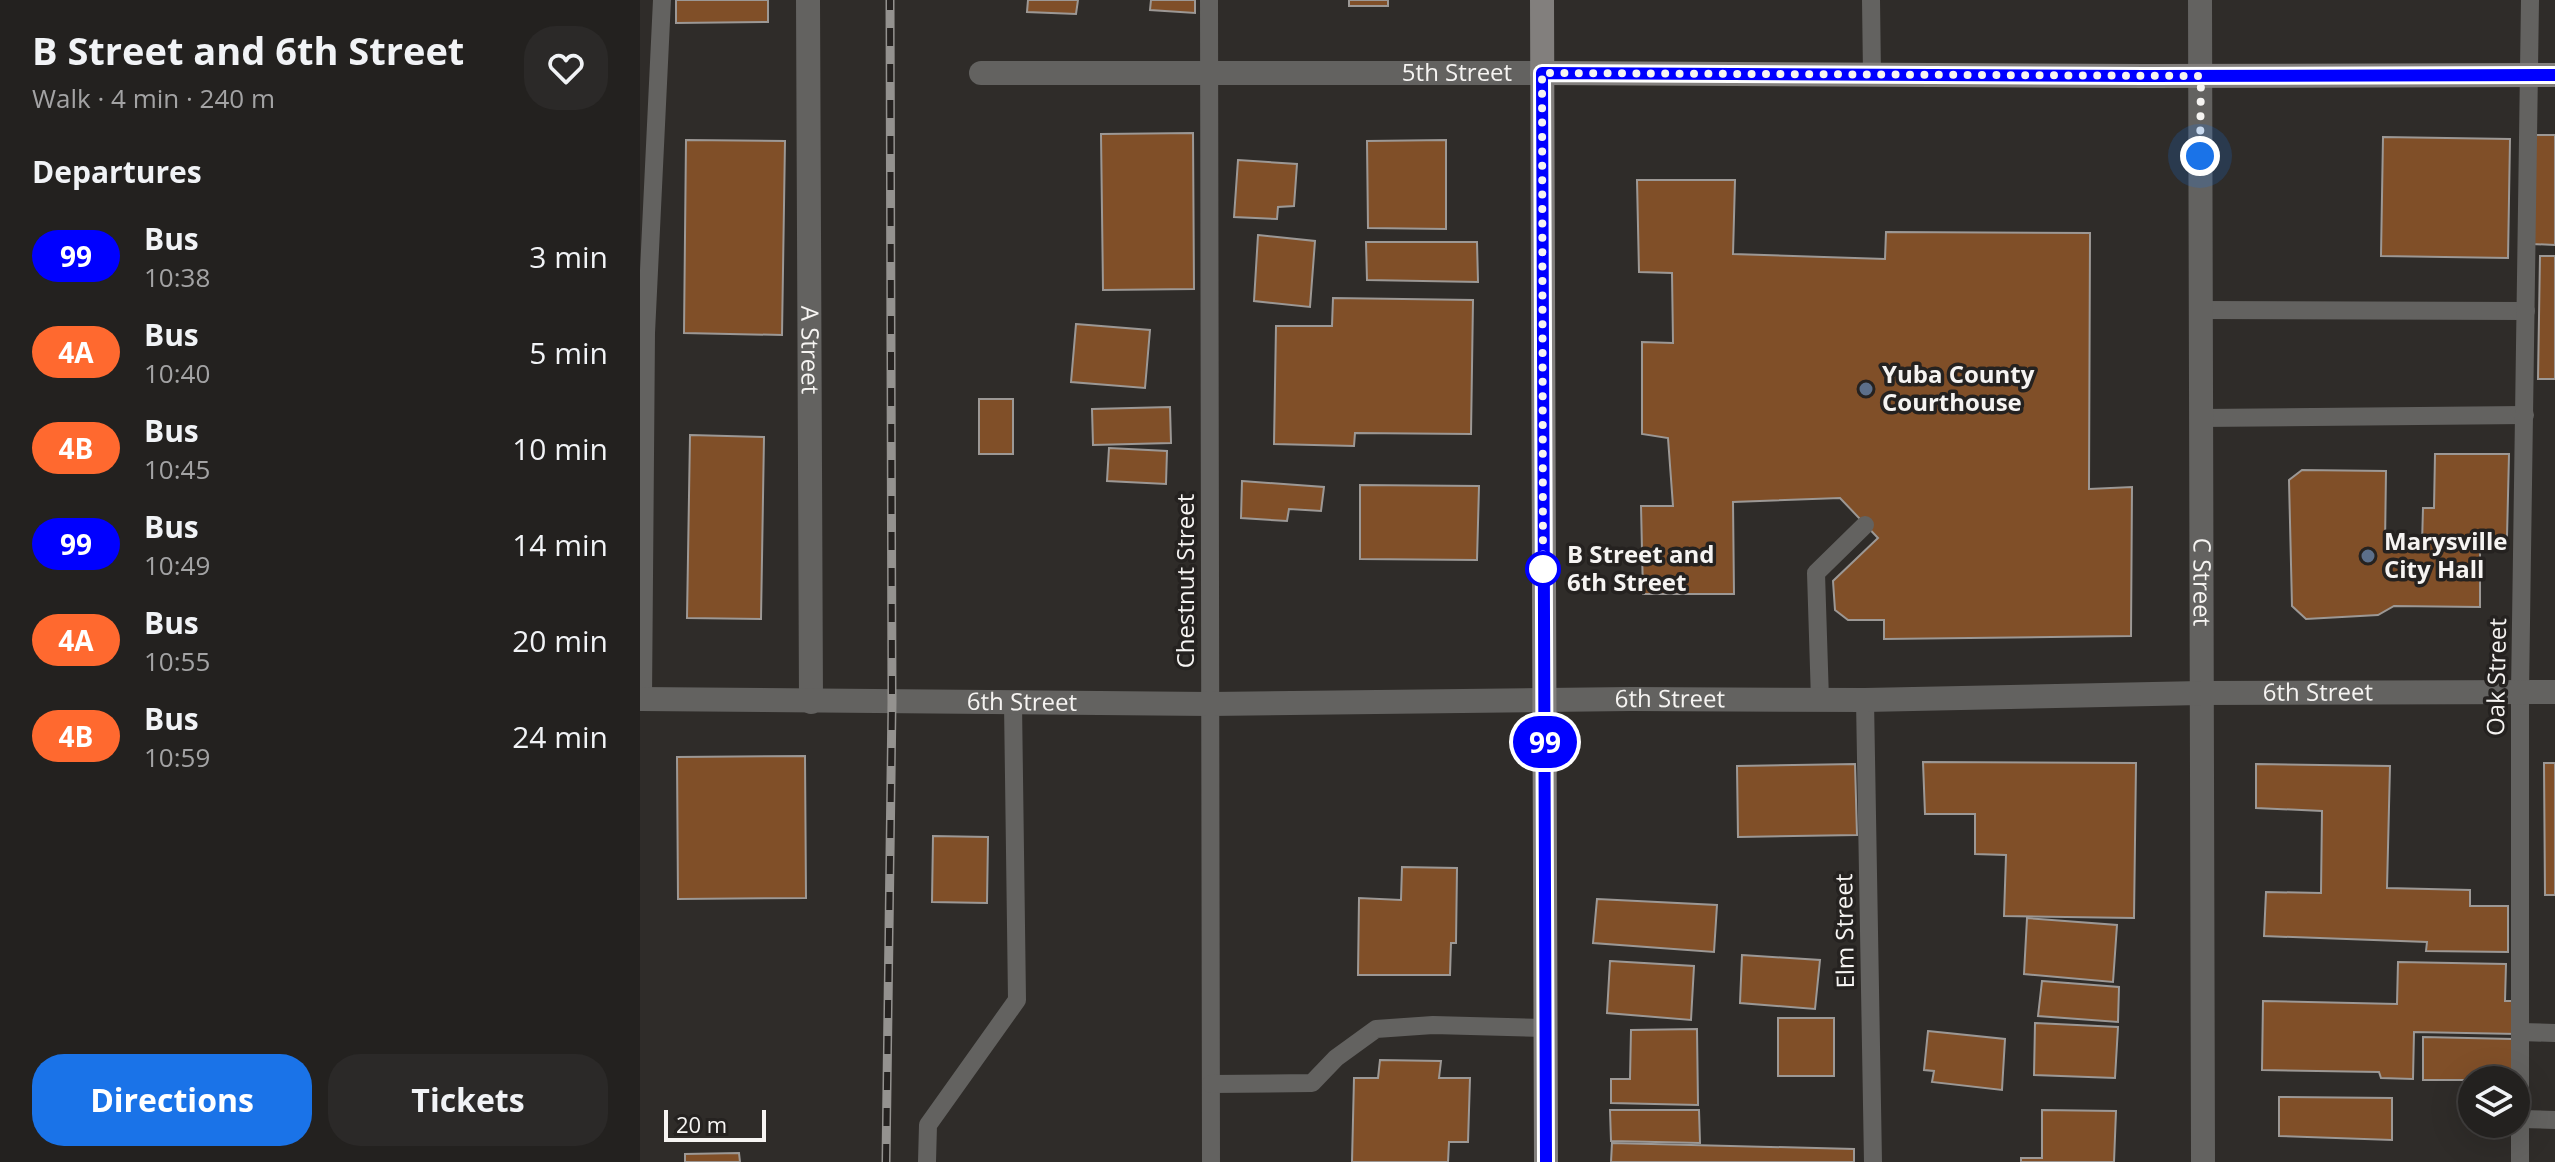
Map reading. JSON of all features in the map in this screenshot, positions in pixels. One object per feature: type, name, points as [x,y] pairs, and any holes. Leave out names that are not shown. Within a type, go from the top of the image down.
[{"type":"main road","points":[[1542,0],[1546,1162]]},
{"type":"main road","name":"5th Street","points":[[1542,73],[2555,75]]},
{"type":"street","name":"A Street","points":[[808,0],[811,702]]},
{"type":"street","name":"C Street","points":[[2200,0],[2203,1162]]},
{"type":"street","name":"5th Street","points":[[981,73],[1542,73]]},
{"type":"street","name":"6th Street","points":[[641,699],[1210,704],[2555,692]]},
{"type":"lane","points":[[641,699],[646,333],[662,0]]},
{"type":"lane","name":"Chestnut Street","points":[[1209,0],[1211,1162]]},
{"type":"lane","points":[[1871,0],[1872,75]]},
{"type":"lane","name":"Oak Street","points":[[2520,1066],[2520,692],[2530,0]]},
{"type":"lane","points":[[2201,310],[2526,311]]},
{"type":"lane","points":[[2201,418],[2525,415]]},
{"type":"lane","points":[[1820,700],[1816,573],[1865,525]]},
{"type":"lane","name":"Elm Street","points":[[1865,700],[1873,1162]]},
{"type":"lane","points":[[927,1162],[928,1125],[1017,1000],[1013,703]]},
{"type":"lane","points":[[1211,1084],[1312,1083],[1336,1058],[1376,1029],[1433,1025],[1545,1028]]},
{"type":"lane","points":[[2520,1032],[2555,1033]]},
{"type":"lane","points":[[2530,1119],[2555,1120]]},
{"type":"lane","name":"Oak Street","points":[[2520,1162],[2521,1138]]},
{"type":"building","points":[[676,0],[768,0],[768,22],[676,23]]},
{"type":"building","points":[[1028,0],[1078,0],[1076,14],[1027,12]]},
{"type":"building","points":[[1151,0],[1195,0],[1195,13],[1150,10]]},
{"type":"building","points":[[1349,0],[1388,0],[1388,6],[1349,6]]},
{"type":"building","points":[[1193,133],[1194,289],[1103,290],[1101,134]]},
{"type":"building","points":[[2533,135],[2555,135],[2555,245],[2532,244]]},
{"type":"building","points":[[2383,137],[2510,139],[2508,258],[2381,256]]},
{"type":"building","points":[[686,140],[785,141],[782,335],[684,333]]},
{"type":"building","points":[[1446,140],[1446,229],[1368,228],[1367,141]]},
{"type":"building","points":[[1238,160],[1297,164],[1294,206],[1278,207],[1277,219],[1234,217]]},
{"type":"building","name":"Yuba County Courthouse","points":[[1637,180],[1735,180],[1733,254],[1885,259],[1886,232],[2090,233],[2089,489],[2132,487],[2131,636],[1884,639],[1884,620],[1848,620],[1835,610],[1833,581],[1878,538],[1840,498],[1733,502],[1734,594],[1643,594],[1641,506],[1673,506],[1668,438],[1642,434],[1642,342],[1673,343],[1672,273],[1639,272]]},
{"type":"building","points":[[1258,235],[1315,241],[1310,307],[1254,301]]},
{"type":"building","points":[[1366,242],[1477,242],[1478,282],[1367,280]]},
{"type":"building","points":[[2540,256],[2555,256],[2555,379],[2538,379]]},
{"type":"building","points":[[1333,298],[1473,300],[1471,434],[1355,433],[1354,446],[1274,444],[1276,326],[1332,326]]},
{"type":"building","points":[[1076,324],[1150,330],[1145,388],[1071,382]]},
{"type":"building","points":[[979,399],[1013,399],[1013,454],[979,454]]},
{"type":"building","points":[[1170,407],[1171,443],[1093,445],[1092,409]]},
{"type":"building","points":[[690,435],[764,437],[761,619],[687,618]]},
{"type":"building","points":[[1109,448],[1167,451],[1166,484],[1107,481]]},
{"type":"building","points":[[2435,454],[2509,454],[2507,537],[2480,536],[2480,607],[2394,606],[2378,615],[2306,619],[2292,606],[2289,480],[2302,470],[2386,471],[2385,544],[2422,544],[2423,508],[2434,508]]},
{"type":"building","points":[[1242,481],[1324,487],[1321,511],[1289,509],[1287,521],[1241,518]]},
{"type":"building","points":[[1360,485],[1479,486],[1477,560],[1360,559]]},
{"type":"building","points":[[805,756],[806,898],[678,899],[677,757]]},
{"type":"building","points":[[1923,762],[2136,763],[2134,918],[2004,916],[2006,855],[1975,854],[1975,814],[1925,814]]},
{"type":"building","points":[[2544,763],[2555,763],[2555,895],[2545,895]]},
{"type":"building","points":[[1855,764],[1857,835],[1738,837],[1737,766]]},
{"type":"building","points":[[2256,764],[2390,766],[2387,888],[2470,890],[2470,906],[2508,906],[2508,952],[2426,951],[2427,942],[2264,936],[2266,892],[2321,893],[2322,811],[2256,808]]},
{"type":"building","points":[[933,836],[988,837],[987,903],[932,902]]},
{"type":"building","points":[[1402,867],[1457,868],[1456,943],[1451,943],[1450,975],[1358,975],[1359,898],[1401,900]]},
{"type":"building","points":[[1597,899],[1717,905],[1714,952],[1593,943]]},
{"type":"building","points":[[2027,918],[2117,925],[2113,982],[2024,974]]},
{"type":"building","points":[[1742,955],[1820,960],[1815,1009],[1740,1003]]},
{"type":"building","points":[[1610,961],[1694,966],[1691,1020],[1607,1013]]},
{"type":"building","points":[[2398,962],[2506,964],[2505,1001],[2518,1001],[2518,1034],[2414,1032],[2413,1079],[2381,1078],[2379,1072],[2262,1070],[2263,1001],[2397,1004]]},
{"type":"building","points":[[2042,981],[2119,987],[2118,1022],[2038,1016]]},
{"type":"building","points":[[1778,1018],[1834,1018],[1834,1076],[1778,1076]]},
{"type":"building","points":[[2035,1023],[2118,1027],[2115,1078],[2034,1075]]},
{"type":"building","points":[[1697,1029],[1698,1105],[1611,1103],[1611,1079],[1630,1079],[1631,1030]]},
{"type":"building","points":[[1928,1031],[2005,1039],[2002,1090],[1932,1082],[1934,1071],[1924,1070]]},
{"type":"building","points":[[2423,1037],[2513,1039],[2512,1066],[2458,1066],[2458,1080],[2423,1080]]},
{"type":"building","points":[[1380,1060],[1441,1061],[1439,1078],[1470,1078],[1468,1142],[1449,1142],[1448,1162],[1352,1162],[1354,1078],[1378,1078]]},
{"type":"building","points":[[2279,1097],[2392,1098],[2392,1140],[2279,1136]]},
{"type":"building","points":[[1610,1110],[1699,1110],[1700,1143],[1611,1141]]},
{"type":"building","points":[[2042,1110],[2116,1111],[2114,1162],[2021,1162],[2021,1158],[2042,1158]]},
{"type":"building","points":[[1612,1143],[1854,1149],[1854,1162],[1611,1162]]},
{"type":"building","points":[[739,1153],[740,1162],[685,1162],[685,1154]]},
{"type":"railway","points":[[886,1162],[892,702],[890,0]]},
{"type":"bus line","name":"99","points":[[1546,1162],[1542,73],[2555,75]]},
{"type":"place","name":"Yuba County Courthouse","points":[[1866,389]]},
{"type":"place","name":"Marysville City Hall","points":[[2368,556]]},
{"type":"place","name":"B Street and 6th Street","points":[[1543,569]]},
{"type":"route","points":[[1543,569],[1542,73],[2201,76],[2200,156]]}]
